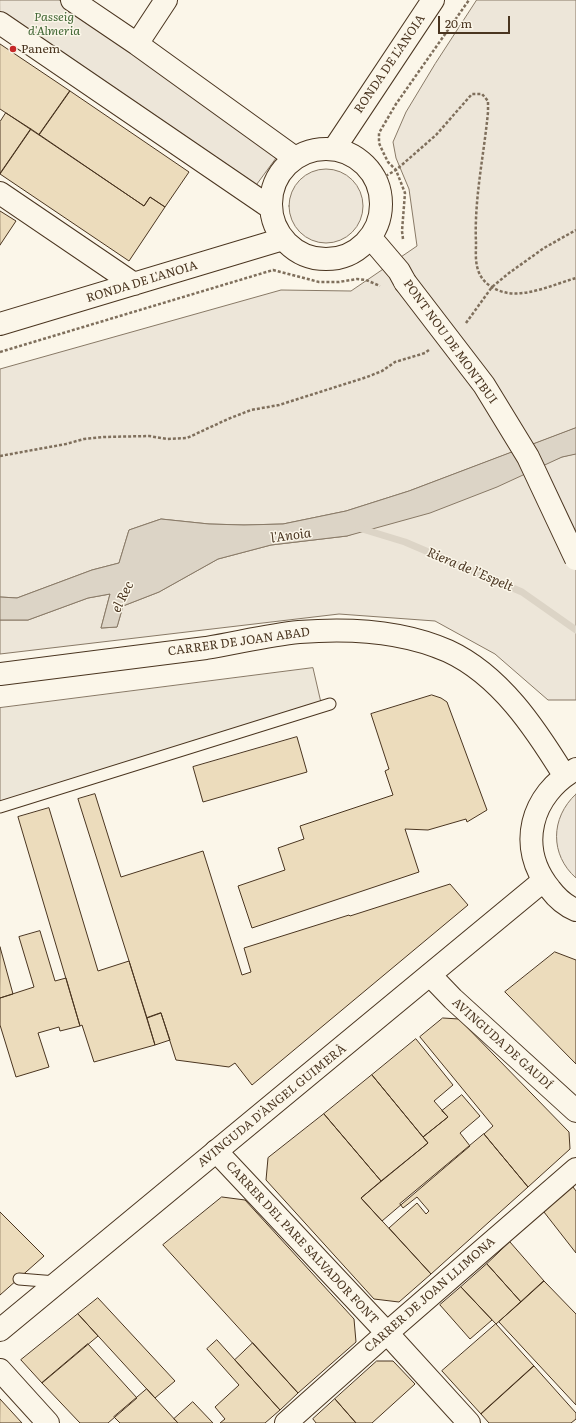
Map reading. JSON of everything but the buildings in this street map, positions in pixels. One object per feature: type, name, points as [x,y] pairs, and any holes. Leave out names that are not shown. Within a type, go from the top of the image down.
[{"type":"street","points":[[72,0],[137,44],[295,158]]},
{"type":"street","points":[[137,44],[166,0]]},
{"type":"street","name":"RONDA DE L'ANOIA","points":[[334,149],[433,0]]},
{"type":"street","points":[[0,23],[271,208]]},
{"type":"street","points":[[320,149],[334,149],[351,154],[366,166],[377,182],[381,195],[381,210],[378,224],[370,237],[358,249],[343,256],[327,259],[310,257],[296,250],[283,239],[275,224],[271,208],[272,194],[276,180],[284,168],[295,158],[307,152],[320,149]]},
{"type":"street","points":[[0,193],[134,284]]},
{"type":"street","name":"PONT NOU DE MONTBUI","points":[[370,237],[399,271],[405,282],[484,385],[528,457],[576,559]]},
{"type":"street","name":"RONDA DE L'ANOIA","points":[[0,324],[283,239]]},
{"type":"street","name":"CARRER DE JOAN ABAD","points":[[0,674],[207,648],[298,632],[346,631],[381,634],[417,640],[448,651],[479,669],[509,698],[545,745],[570,772]]},
{"type":"street","points":[[570,772],[550,789],[539,805],[533,824],[532,844],[535,863],[543,881],[556,897],[576,910]]},
{"type":"street","name":"AVINGUDA D'ÀNGEL GUIMERÀ","points":[[0,1330],[543,881]]},
{"type":"street","name":"AVINGUDA DE GAUDÍ","points":[[430,975],[453,999],[576,1111]]},
{"type":"street","name":"CARRER DEL PARE SALVADOR FONT","points":[[216,1151],[387,1333],[469,1423]]},
{"type":"street","name":"CARRER DE JOAN LLIMONA","points":[[286,1423],[576,1169]]},
{"type":"street","points":[[0,1370],[48,1423]]},
{"type":"lane","points":[[0,807],[330,704]]},
{"type":"lane","points":[[19,1278],[58,1282]]},
{"type":"path","points":[[377,182],[396,170],[436,135],[472,94],[482,94],[488,101],[488,112],[475,231],[477,269],[482,278],[492,287],[505,292],[519,293],[540,290],[576,278]]},
{"type":"path","points":[[0,456],[104,437],[149,436],[168,439],[186,438],[228,418],[251,410],[279,405],[367,377],[382,371],[396,362],[425,353],[460,331],[492,287],[544,248],[576,230]]},
{"type":"green space","name":"Passeig d'Almeria","points":[[0,0],[59,0],[279,154],[254,188],[0,14]]},
{"type":"green space","points":[[477,0],[576,0],[576,428],[409,491],[346,511],[283,524],[209,524],[161,519],[129,530],[119,563],[92,570],[17,598],[0,597],[0,369],[281,290],[351,291],[417,246],[409,189],[396,158],[393,142],[406,112],[435,64]]},
{"type":"green space","points":[[326,169],[340,172],[352,180],[360,192],[363,206],[360,220],[352,232],[340,240],[326,243],[312,240],[300,232],[292,220],[289,206],[292,192],[300,180],[312,172]]},
{"type":"green space","points":[[576,454],[576,700],[548,700],[495,654],[435,621],[339,614],[0,654],[0,620],[28,620],[88,598],[110,594],[101,628],[117,627],[123,606],[159,592],[218,559],[271,545],[347,536],[562,457]]},
{"type":"green space","points":[[576,794],[576,878],[567,869],[561,859],[556,836],[561,814]]},
{"type":"shaded area","points":[[313,668],[322,707],[0,807],[0,708]]},
{"type":"water","points":[[576,428],[576,454],[562,457],[497,487],[430,513],[347,536],[271,545],[218,559],[159,592],[123,606],[117,627],[101,628],[110,594],[88,598],[28,620],[0,620],[0,597],[17,598],[92,570],[119,563],[129,530],[161,519],[209,524],[283,524],[346,511],[409,491]]},
{"type":"waterway","name":"Riera de l'Espelt","points":[[359,528],[405,542],[522,592],[576,630]]},
{"type":"place","name":"Panem","points":[[13,49]]},
{"type":"water label","name":"l'Anoia","points":[[291,536]]},
{"type":"water label","name":"el Rec","points":[[123,597]]}]
